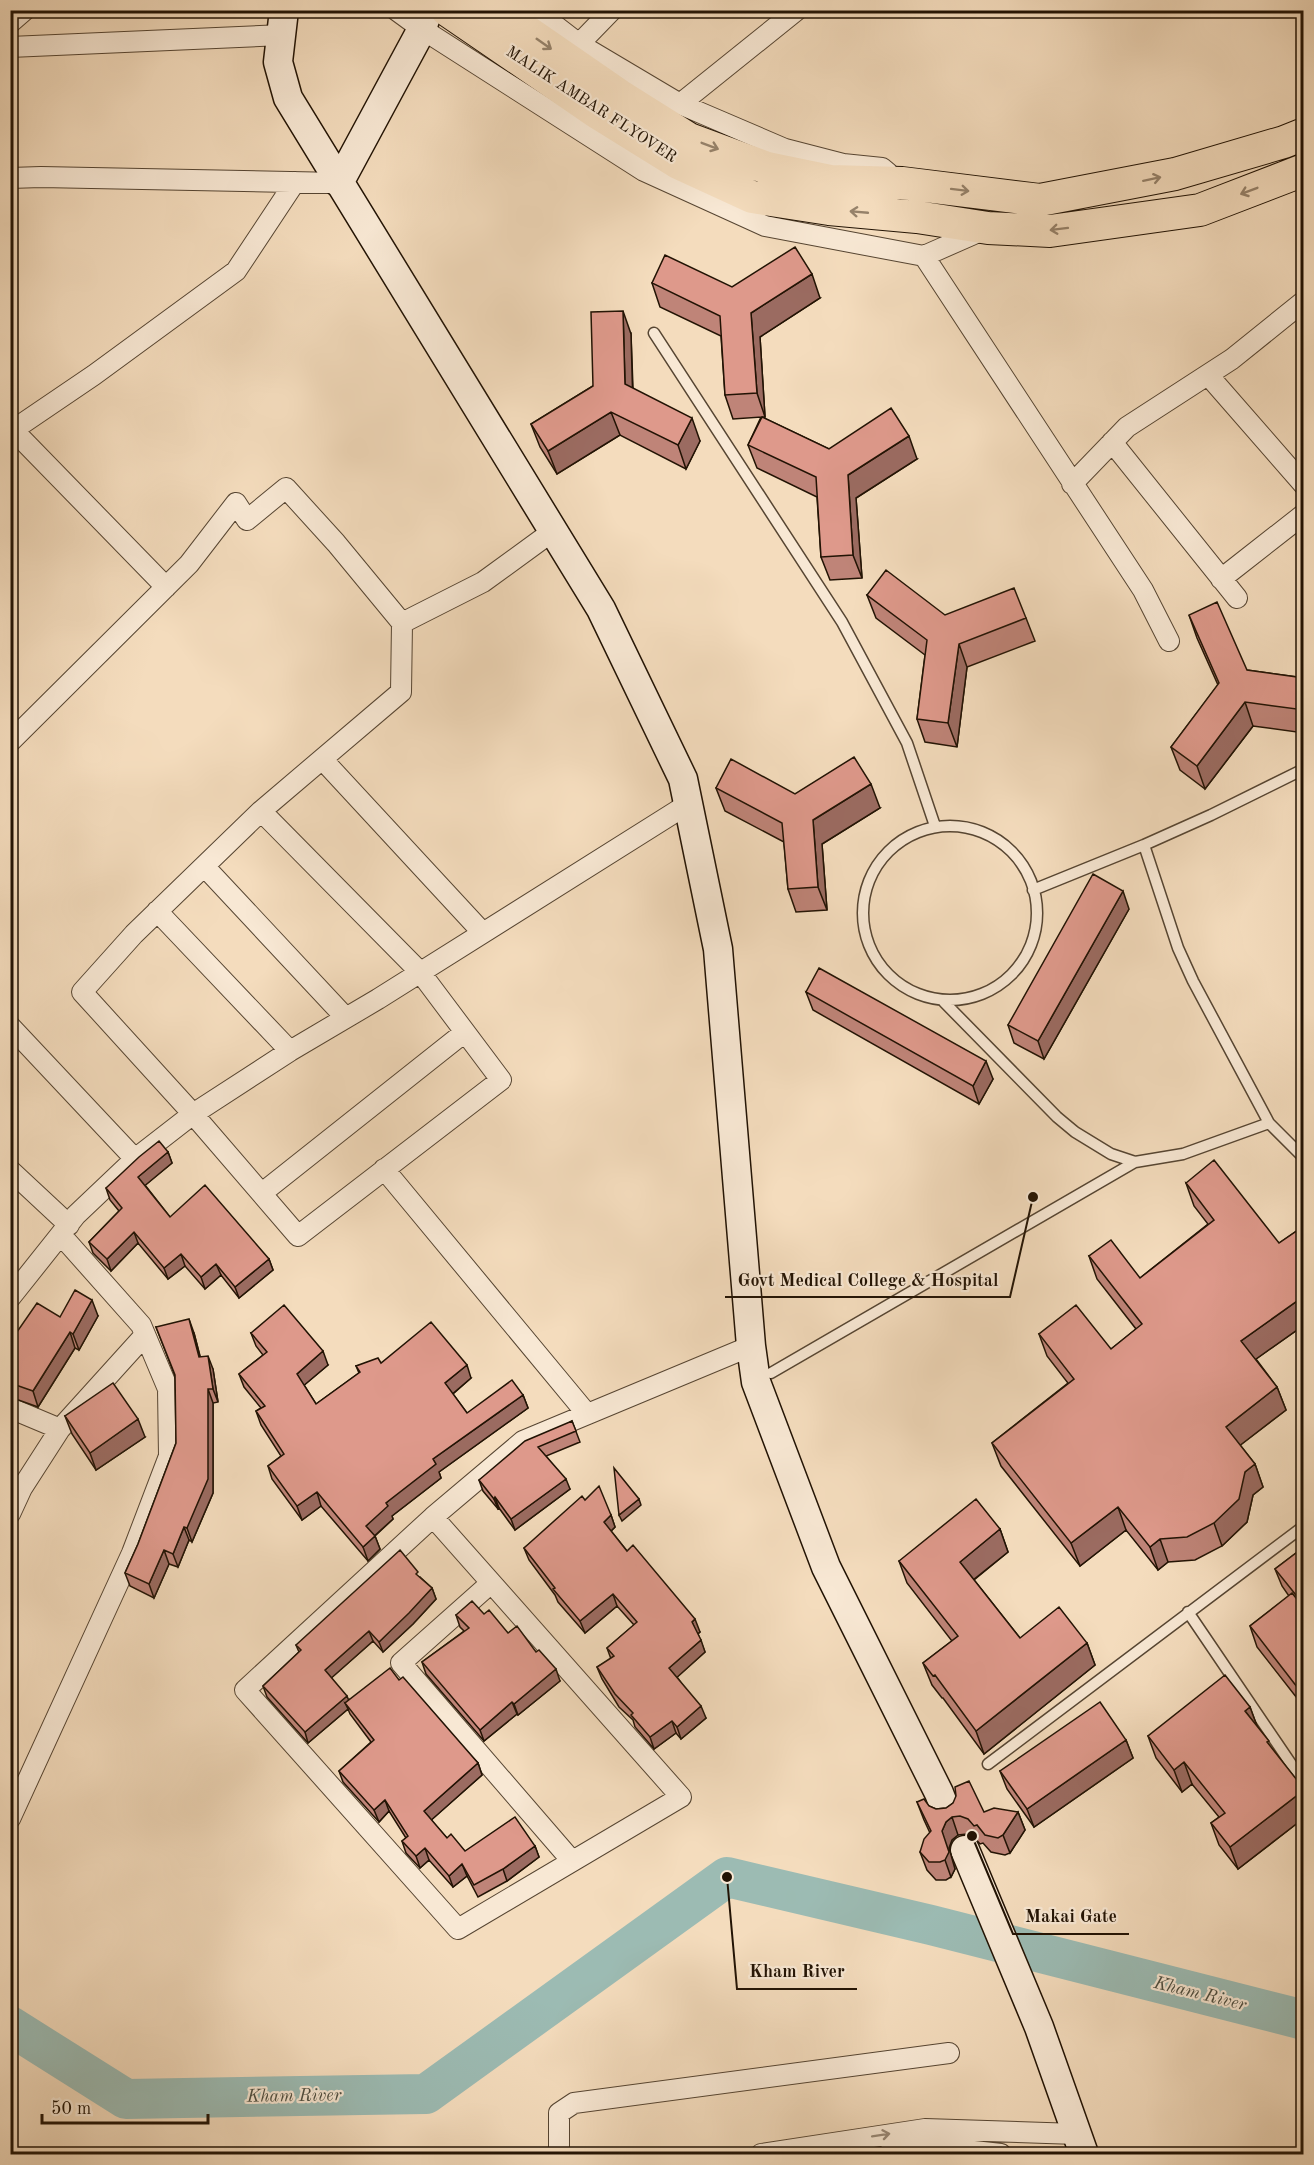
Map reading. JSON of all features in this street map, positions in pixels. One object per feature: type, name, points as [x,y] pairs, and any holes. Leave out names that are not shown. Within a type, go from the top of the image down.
[{"type":"main road","name":"MALIK AMBAR FLYOVER","points":[[447,10],[599,114],[678,163],[752,197],[829,209],[917,217],[988,228],[1050,231],[1200,210],[1304,170]]},
{"type":"main road","name":"MALIK AMBAR FLYOVER","points":[[496,10],[619,95],[689,139],[767,168],[830,181],[902,183],[1040,200],[1174,174],[1304,134]]},
{"type":"street","points":[[10,23],[25,10]]},
{"type":"street","points":[[396,10],[425,20],[644,171],[765,226],[924,256],[988,228]]},
{"type":"street","points":[[535,10],[579,44],[680,104],[785,149],[843,164],[882,168],[902,183]]},
{"type":"street","points":[[579,44],[612,10]]},
{"type":"street","points":[[680,104],[797,10]]},
{"type":"street","points":[[339,183],[425,20]]},
{"type":"street","points":[[10,47],[283,22],[278,62],[288,98],[601,609],[683,779],[718,949],[751,1347],[756,1382],[826,1567],[934,1782],[946,1811]]},
{"type":"street","points":[[10,178],[339,183]]},
{"type":"street","points":[[166,587],[13,430],[94,375],[236,271],[295,182]]},
{"type":"street","points":[[924,256],[1143,590],[1169,641]]},
{"type":"street","points":[[1072,484],[1127,428],[1232,359],[1304,302]]},
{"type":"street","points":[[1208,375],[1304,484]]},
{"type":"street","points":[[1112,442],[1237,598]]},
{"type":"street","points":[[10,742],[189,564],[236,503],[247,520],[286,488],[336,543],[402,623],[401,692],[261,811],[134,934],[82,992],[193,1114],[298,1236],[501,1080],[420,972],[261,811]]},
{"type":"street","points":[[1221,579],[1304,514]]},
{"type":"street","points":[[402,623],[483,582],[553,531]]},
{"type":"street","points":[[322,759],[483,933]]},
{"type":"street","points":[[10,1298],[76,1215],[135,1159],[193,1114],[290,1051],[688,804]]},
{"type":"street","points":[[204,866],[346,1018]]},
{"type":"street","points":[[158,911],[290,1051]]},
{"type":"street","points":[[10,1026],[135,1159]]},
{"type":"street","points":[[262,1193],[465,1032]]},
{"type":"street","points":[[384,1169],[586,1414]]},
{"type":"street","points":[[10,1170],[65,1230],[141,1324],[168,1389],[169,1456],[132,1552],[10,1819]]},
{"type":"street","points":[[10,1514],[22,1488],[60,1429],[145,1335]]},
{"type":"street","points":[[433,1517],[681,1797],[458,1929],[245,1690],[433,1517],[523,1441],[751,1347]]},
{"type":"street","points":[[10,1408],[60,1429]]},
{"type":"street","points":[[491,1583],[401,1663],[572,1861]]},
{"type":"street","points":[[761,2154],[925,2128],[1081,2144],[1039,2027],[964,1850]]},
{"type":"street","points":[[559,2154],[560,2113],[574,2103],[949,2053]]},
{"type":"street","points":[[888,2154],[943,2147],[1001,2154]]},
{"type":"lane","points":[[654,333],[842,622],[907,743],[935,826]]},
{"type":"lane","points":[[1033,890],[1211,815],[1304,768]]},
{"type":"lane","points":[[935,826],[970,827],[1001,841],[1025,867],[1033,890],[1037,898],[1036,933],[1022,964],[996,988],[964,999],[944,1002],[899,984],[875,959],[862,927],[864,892],[878,861],[903,837],[935,826]]},
{"type":"lane","points":[[1144,845],[1178,948],[1193,981],[1269,1123],[1304,1158]]},
{"type":"lane","points":[[944,1002],[1057,1117],[1075,1132],[1111,1154],[1135,1161]]},
{"type":"lane","points":[[771,1372],[1135,1161],[1183,1154],[1269,1123]]},
{"type":"lane","points":[[988,1764],[1304,1526]]},
{"type":"lane","points":[[1188,1612],[1304,1783]]},
{"type":"building","points":[[795,247],[812,274],[751,313],[757,393],[725,395],[720,316],[652,283],[665,255],[732,287]]},
{"type":"building","points":[[623,311],[625,384],[692,418],[678,445],[611,412],[548,451],[531,424],[593,386],[591,312]]},
{"type":"building","points":[[891,408],[909,436],[848,475],[853,555],[821,557],[816,477],[748,445],[762,417],[829,449]]},
{"type":"building","points":[[886,570],[945,615],[1014,588],[1026,618],[959,644],[948,723],[917,719],[927,640],[867,595]]},
{"type":"building","points":[[1217,602],[1247,670],[1304,678],[1304,710],[1245,702],[1197,766],[1171,747],[1219,683],[1189,615]]},
{"type":"building","points":[[854,757],[871,784],[813,820],[818,887],[788,889],[782,823],[716,788],[731,759],[795,794]]},
{"type":"building","points":[[1093,874],[1123,891],[1038,1041],[1008,1025]]},
{"type":"building","points":[[819,968],[986,1061],[973,1086],[806,992]]},
{"type":"building","points":[[159,1141],[168,1152],[138,1177],[170,1217],[205,1185],[269,1259],[235,1287],[216,1264],[201,1277],[181,1254],[164,1268],[134,1232],[107,1259],[89,1242],[122,1208],[106,1188]]},
{"type":"building","points":[[1214,1160],[1279,1243],[1304,1226],[1304,1296],[1241,1341],[1277,1387],[1226,1427],[1255,1464],[1245,1472],[1239,1499],[1214,1523],[1187,1537],[1160,1539],[1150,1547],[1118,1507],[1071,1543],[992,1443],[1074,1379],[1039,1334],[1076,1305],[1111,1349],[1142,1324],[1089,1256],[1111,1240],[1140,1278],[1214,1220],[1186,1183]]},
{"type":"building","points":[[75,1290],[92,1300],[73,1334],[70,1332],[33,1391],[10,1383],[10,1342],[37,1303],[60,1317]]},
{"type":"building","points":[[284,1305],[323,1351],[297,1374],[316,1404],[360,1372],[356,1366],[378,1358],[381,1363],[431,1322],[467,1365],[445,1383],[467,1413],[512,1380],[523,1395],[433,1459],[436,1464],[386,1503],[388,1506],[366,1526],[375,1536],[363,1547],[317,1492],[297,1506],[268,1466],[284,1454],[256,1411],[265,1406],[239,1374],[267,1352],[251,1333]]},
{"type":"building","points":[[189,1319],[199,1357],[208,1356],[213,1389],[208,1389],[208,1479],[173,1554],[164,1550],[149,1584],[125,1573],[176,1443],[175,1375],[156,1327]]},
{"type":"building","points":[[113,1383],[138,1419],[90,1453],[65,1416]]},
{"type":"building","points":[[572,1421],[576,1431],[538,1447],[566,1479],[511,1519],[479,1480],[525,1441]]},
{"type":"building","points":[[614,1468],[639,1499],[619,1515]]},
{"type":"building","points":[[599,1486],[611,1515],[604,1522],[627,1551],[633,1545],[695,1619],[692,1622],[701,1640],[669,1668],[701,1706],[677,1727],[672,1721],[650,1737],[631,1715],[633,1713],[615,1694],[597,1667],[614,1656],[607,1648],[637,1622],[613,1594],[580,1621],[553,1589],[555,1588],[524,1548],[582,1496],[585,1500]]},
{"type":"building","points":[[976,1499],[1000,1529],[960,1562],[1020,1638],[1059,1607],[1087,1643],[976,1731],[935,1675],[933,1676],[923,1663],[958,1636],[899,1561]]},
{"type":"building","points":[[1304,1547],[1304,1605],[1275,1569]]},
{"type":"building","points":[[400,1550],[418,1572],[416,1574],[432,1588],[379,1642],[369,1631],[325,1670],[347,1696],[305,1732],[263,1686],[301,1650],[296,1645]]},
{"type":"building","points":[[1292,1593],[1304,1608],[1304,1696],[1250,1626]]},
{"type":"building","points":[[472,1601],[484,1614],[489,1610],[508,1633],[517,1626],[536,1652],[539,1650],[556,1669],[514,1704],[512,1702],[480,1730],[422,1662],[469,1628],[456,1615]]},
{"type":"building","points":[[390,1668],[399,1680],[403,1677],[478,1763],[424,1811],[447,1838],[451,1834],[465,1851],[515,1817],[535,1846],[503,1869],[474,1885],[462,1864],[449,1876],[425,1848],[416,1856],[402,1841],[408,1836],[385,1800],[374,1810],[339,1771],[374,1740],[345,1703]]},
{"type":"building","points":[[1225,1675],[1250,1707],[1245,1711],[1304,1789],[1230,1847],[1211,1823],[1225,1813],[1184,1762],[1174,1770],[1148,1736]]},
{"type":"building","points":[[1100,1702],[1126,1740],[1027,1809],[1000,1771]]},
{"type":"building","points":[[969,1781],[984,1812],[994,1808],[1018,1812],[1003,1835],[998,1838],[985,1835],[968,1819],[960,1816],[952,1817],[946,1822],[942,1831],[949,1852],[945,1860],[929,1862],[920,1852],[924,1839],[931,1831],[917,1802],[924,1799],[929,1806],[936,1809],[946,1808],[953,1803],[956,1796],[955,1787]]},
{"type":"waterway","name":"Kham River","points":[[10,2026],[126,2099],[426,2094],[727,1877],[931,1925],[1304,2020]]},
{"type":"place","name":"Govt Medical College & Hospital","points":[[1033,1197]]},
{"type":"place","name":"Makai Gate","points":[[972,1836]]},
{"type":"place","name":"Kham River","points":[[727,1877]]}]
